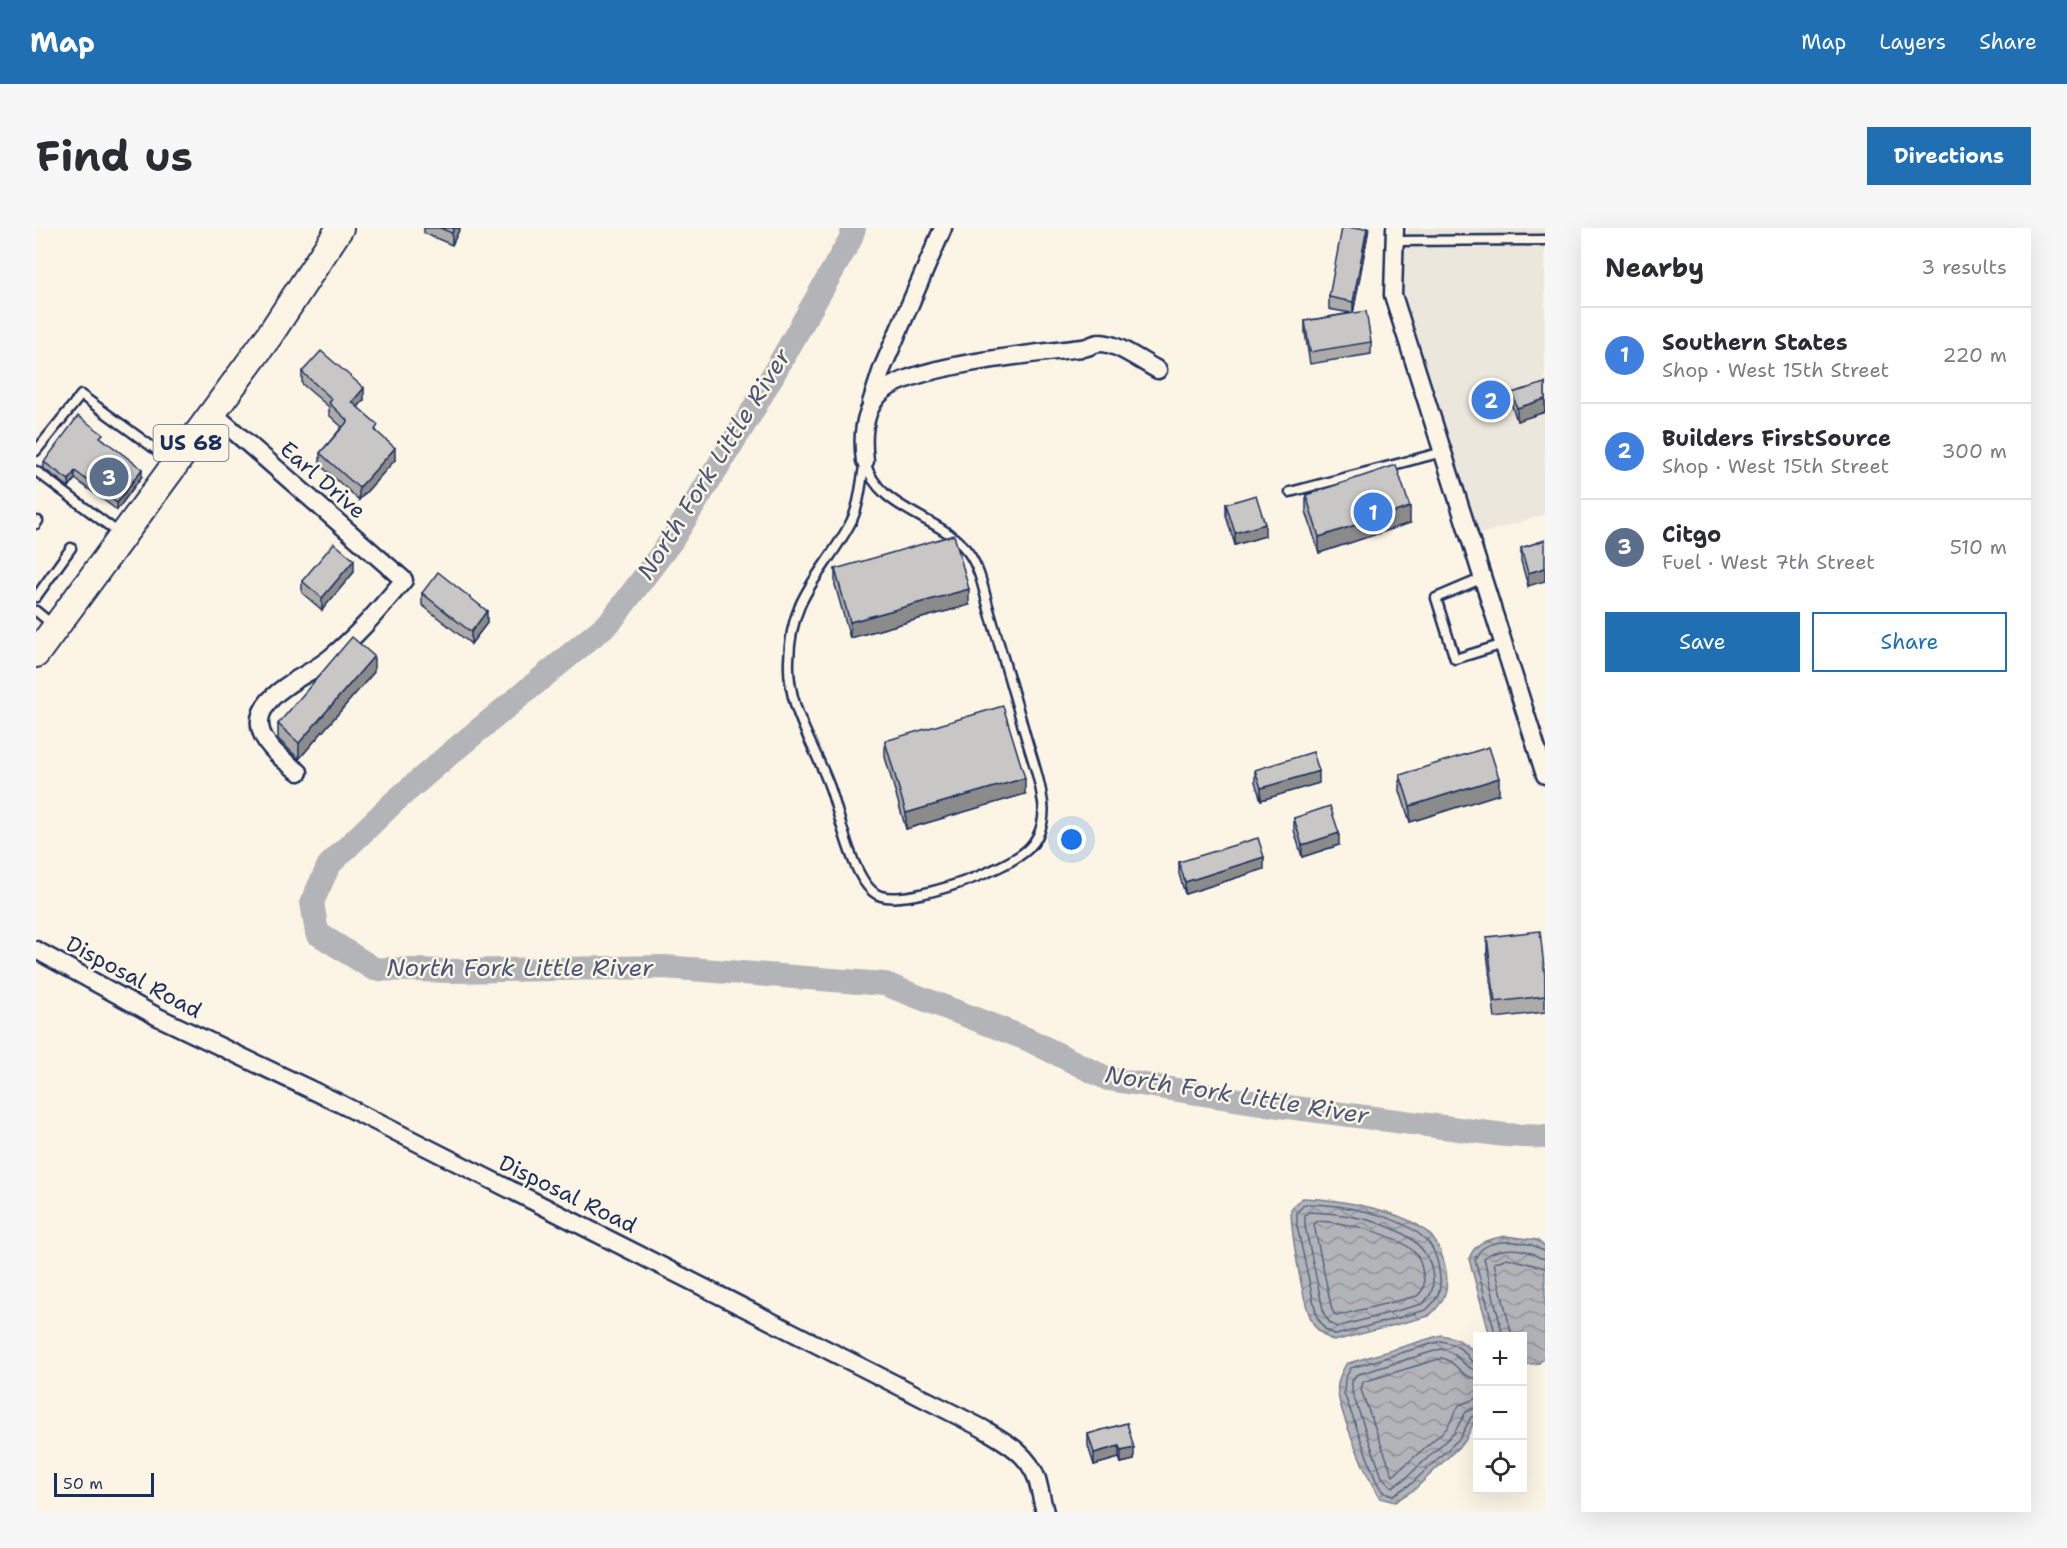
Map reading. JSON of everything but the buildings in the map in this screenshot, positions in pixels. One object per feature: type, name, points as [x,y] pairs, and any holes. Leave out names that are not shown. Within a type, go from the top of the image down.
[{"type":"main road","name":"US 68","points":[[36,654],[269,336],[340,228]]},
{"type":"street","points":[[865,461],[864,431],[882,369],[942,228]]},
{"type":"street","points":[[1395,235],[1393,295],[1545,775]]},
{"type":"street","points":[[869,409],[881,392],[903,380],[927,373],[958,365],[1083,348],[1099,343],[1113,347],[1158,370]]},
{"type":"street","name":"Earl Drive","points":[[213,413],[404,580],[345,646],[325,663],[286,686],[264,709],[260,729],[264,741],[299,772]]},
{"type":"street","name":"Disposal Road","points":[[36,950],[158,1017],[337,1102],[982,1428],[1010,1445],[1027,1461],[1037,1479],[1045,1512]]},
{"type":"lane","points":[[1395,235],[1545,240]]},
{"type":"lane","points":[[36,451],[81,395],[175,464]]},
{"type":"lane","points":[[1290,492],[1443,452]]},
{"type":"lane","points":[[865,461],[872,479],[884,494],[937,525],[963,546],[975,563],[1009,673],[1044,808],[1036,839],[1014,859],[926,895],[902,898],[880,896],[872,891],[860,874],[828,782],[798,715],[789,672],[790,638],[795,617],[816,573],[856,511],[865,461]]},
{"type":"lane","points":[[36,471],[123,536]]},
{"type":"lane","points":[[36,597],[70,548]]},
{"type":"lane","points":[[1483,578],[1436,598],[1455,659],[1504,644]]},
{"type":"lane","points":[[36,611],[56,627]]},
{"type":"shaded area","points":[[1408,228],[1545,228],[1545,514],[1478,535],[1401,287]]},
{"type":"water","points":[[1302,1198],[1372,1208],[1390,1213],[1421,1228],[1435,1241],[1445,1267],[1446,1290],[1438,1306],[1429,1316],[1334,1341],[1323,1335],[1311,1319],[1295,1249],[1291,1209]]},
{"type":"water","points":[[1506,1236],[1537,1240],[1545,1247],[1545,1356],[1539,1363],[1527,1364],[1527,1332],[1489,1332],[1469,1259],[1475,1248],[1488,1240]]},
{"type":"water","points":[[1441,1335],[1457,1339],[1473,1352],[1473,1424],[1465,1441],[1415,1489],[1395,1502],[1380,1498],[1362,1463],[1344,1417],[1338,1382],[1346,1364]]},
{"type":"waterway","name":"North Fork Little River","points":[[854,228],[850,240],[750,415],[672,540],[611,621],[394,802],[329,865],[312,902],[317,933],[374,969],[453,971],[664,967],[885,984],[1027,1039],[1108,1079],[1272,1105],[1505,1135],[1545,1137]]},
{"type":"place","name":"Builders FirstSource","points":[[1491,400]]},
{"type":"place","name":"Citgo","points":[[109,477]]},
{"type":"place","name":"Southern States","points":[[1373,512]]}]
